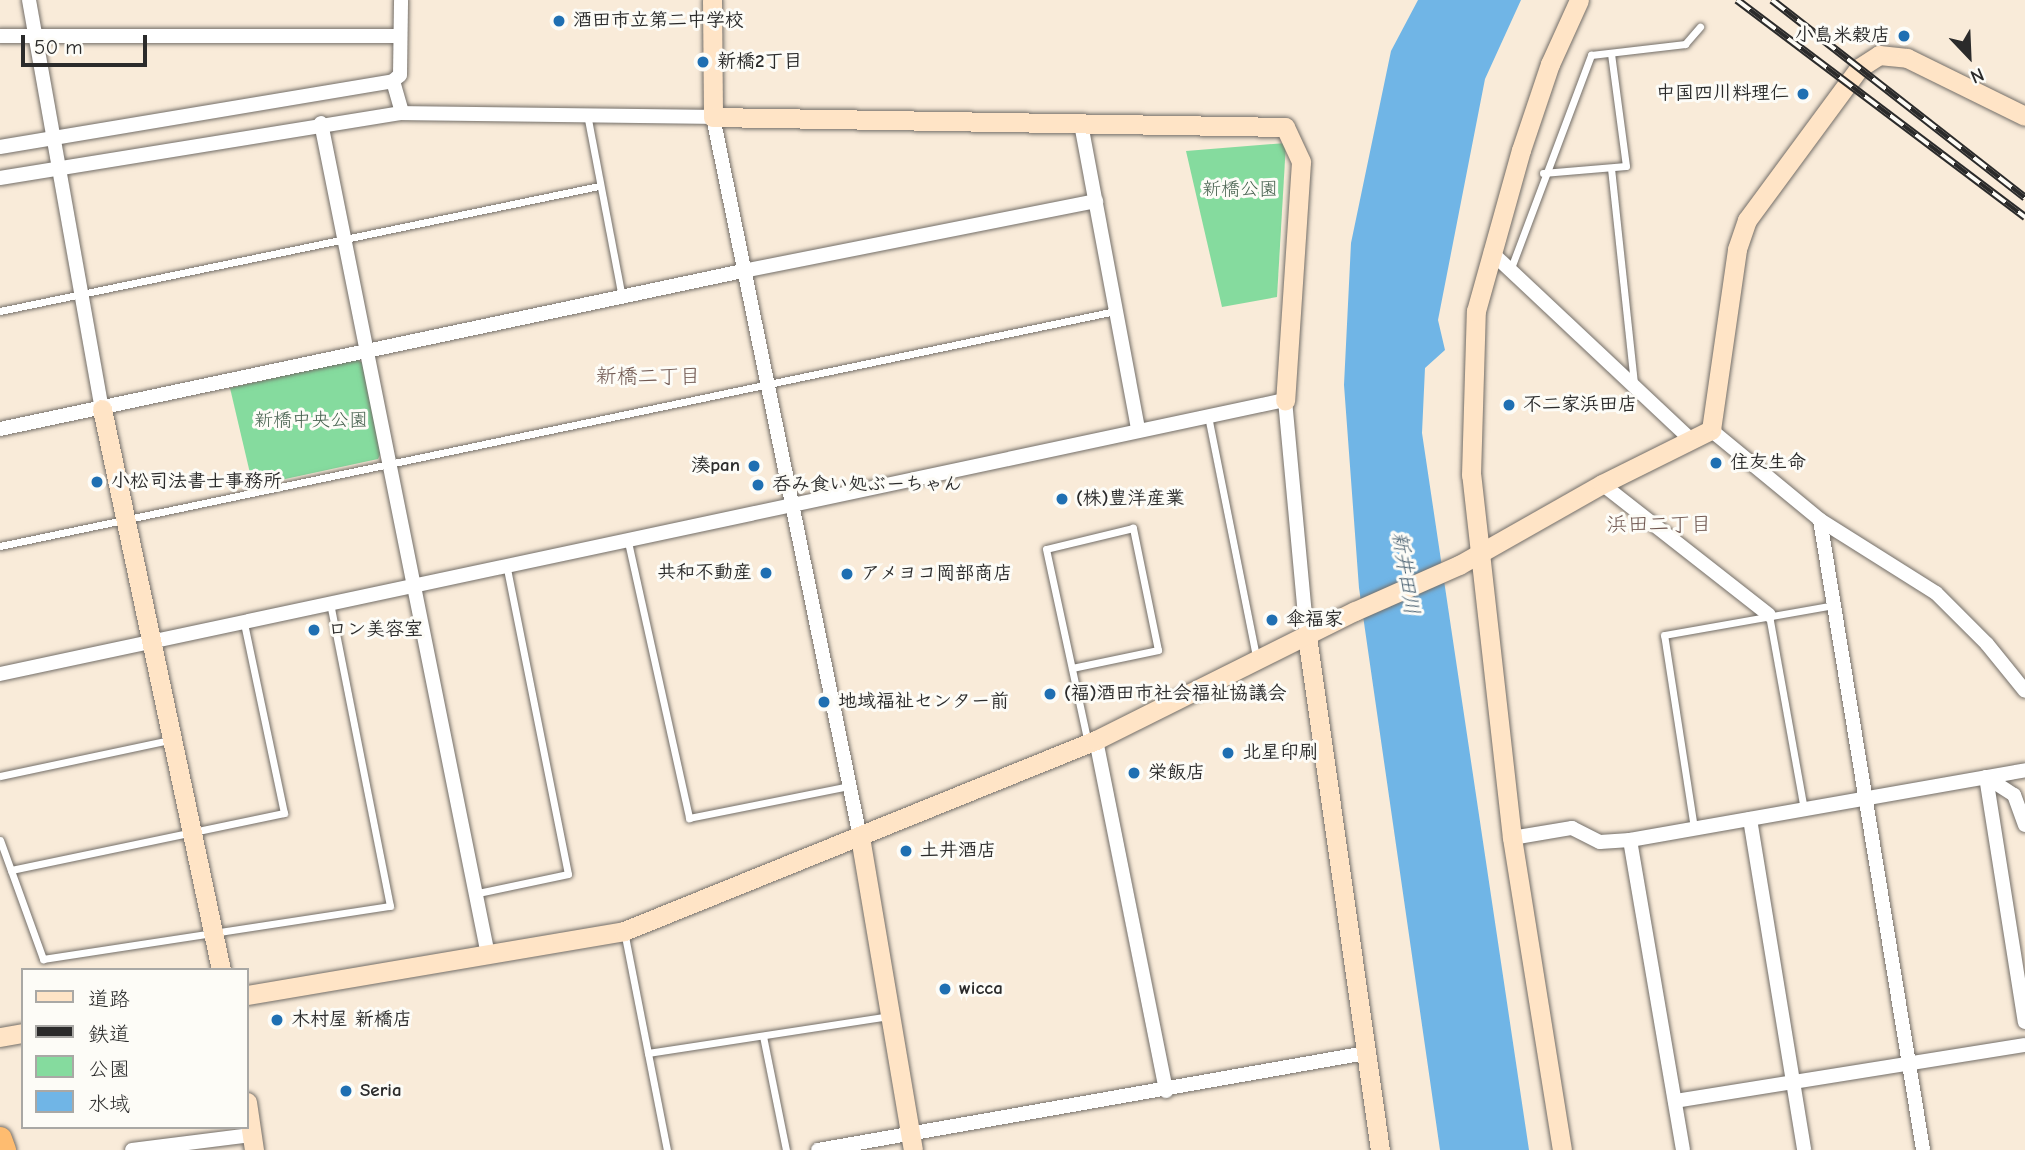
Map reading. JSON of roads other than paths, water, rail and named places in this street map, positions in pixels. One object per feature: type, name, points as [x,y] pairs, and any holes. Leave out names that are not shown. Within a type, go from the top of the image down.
[{"type":"highway","points":[[0,1139],[4,1150]]},
{"type":"street","points":[[29,0],[79,294],[124,521],[153,641],[170,740],[221,968]]},
{"type":"street","points":[[0,146],[393,81],[400,75],[401,0]]},
{"type":"street","points":[[712,0],[713,117],[859,837],[912,1142]]},
{"type":"street","points":[[1562,1150],[1468,560],[1472,369],[1476,310],[1491,252],[1550,64],[1579,0]]},
{"type":"street","points":[[0,36],[400,36]]},
{"type":"street","points":[[1711,430],[1737,249],[1747,220],[1859,68],[1879,55],[1907,58],[2025,116]]},
{"type":"street","points":[[393,81],[402,113]]},
{"type":"street","points":[[0,178],[321,123],[402,113],[587,113],[1285,127],[1293,137],[1301,162],[1285,400],[1307,636],[1380,1150]]},
{"type":"street","points":[[321,123],[393,464],[488,955]]},
{"type":"street","points":[[1082,124],[1138,430]]},
{"type":"street","points":[[0,429],[622,299],[743,271],[1096,201]]},
{"type":"street","points":[[1491,252],[1690,439]]},
{"type":"street","points":[[0,674],[794,508],[1138,430],[1285,400]]},
{"type":"street","points":[[248,995],[624,931],[1092,742],[1355,611],[1468,560],[1602,484],[1711,430]]},
{"type":"street","points":[[1711,430],[1820,520],[1936,593],[1987,644],[2025,691]]},
{"type":"street","points":[[1602,484],[1769,615]]},
{"type":"street","points":[[1820,520],[1923,1150]]},
{"type":"street","points":[[1092,742],[1166,1091]]},
{"type":"street","points":[[1513,838],[1572,828],[1600,842],[1630,840],[2025,770]]},
{"type":"street","points":[[1986,777],[2014,795],[2025,825]]},
{"type":"street","points":[[1986,777],[2025,1022]]},
{"type":"street","points":[[1750,819],[1804,1150]]},
{"type":"street","points":[[1630,840],[1683,1150]]},
{"type":"street","points":[[0,1037],[21,1033]]},
{"type":"street","points":[[1675,1101],[1793,1085],[2025,1045]]},
{"type":"street","points":[[818,1150],[912,1142],[1366,1053]]},
{"type":"street","points":[[132,1150],[253,1143],[248,1109]]},
{"type":"lane","points":[[1511,268],[1543,173],[1591,55],[1685,44],[1700,27]]},
{"type":"lane","points":[[1543,173],[1626,166],[1611,53]]},
{"type":"lane","points":[[587,113],[598,186],[622,299]]},
{"type":"lane","points":[[1611,168],[1634,387]]},
{"type":"lane","points":[[0,311],[598,186]]},
{"type":"lane","points":[[0,546],[1116,311]]},
{"type":"lane","points":[[1208,416],[1257,661]]},
{"type":"lane","points":[[1072,668],[1158,650],[1133,528],[1046,549],[1072,668],[1092,742]]},
{"type":"lane","points":[[628,542],[689,818],[849,786]]},
{"type":"lane","points":[[478,894],[568,874],[507,568]]},
{"type":"lane","points":[[0,840],[43,959],[213,930],[390,906],[330,604]]},
{"type":"lane","points":[[1694,829],[1664,635],[1834,605]]},
{"type":"lane","points":[[1769,615],[1804,809]]},
{"type":"lane","points":[[11,870],[284,813],[244,624]]},
{"type":"lane","points":[[0,776],[170,740]]},
{"type":"lane","points":[[624,931],[667,1150]]},
{"type":"lane","points":[[648,1054],[890,1016]]},
{"type":"lane","points":[[764,1035],[786,1150]]},
{"type":"water","name":"新井田川","points":[[1418,0],[1521,0],[1485,79],[1438,320],[1445,350],[1425,368],[1422,433],[1529,1150],[1440,1150],[1359,588],[1344,385],[1351,243],[1391,51]]},
{"type":"railway","points":[[1737,0],[2025,217]]},
{"type":"railway","points":[[1772,0],[2025,198]]},
{"type":"place","name":"酒田市立第二中学校","points":[[559,21]]},
{"type":"place","name":"小島米穀店","points":[[1904,36]]},
{"type":"place","name":"新橋2丁目","points":[[703,62]]},
{"type":"place","name":"中国四川料理仁","points":[[1803,94]]},
{"type":"place","name":"不二家浜田店","points":[[1509,405]]},
{"type":"place","name":"住友生命","points":[[1716,463]]},
{"type":"place","name":"湊pan","points":[[754,466]]},
{"type":"place","name":"小松司法書士事務所","points":[[97,482]]},
{"type":"place","name":"呑み食い処ぶーちゃん","points":[[758,485]]},
{"type":"place","name":"(株)豊洋産業","points":[[1062,499]]},
{"type":"place","name":"共和不動産","points":[[766,573]]},
{"type":"place","name":"アメヨコ岡部商店","points":[[847,574]]},
{"type":"place","name":"傘福家","points":[[1272,620]]},
{"type":"place","name":"ロン美容室","points":[[314,630]]},
{"type":"place","name":"(福)酒田市社会福祉協議会","points":[[1050,694]]},
{"type":"place","name":"地域福祉センター前","points":[[824,702]]},
{"type":"place","name":"北星印刷","points":[[1228,753]]},
{"type":"place","name":"栄飯店","points":[[1134,773]]},
{"type":"place","name":"土井酒店","points":[[906,851]]},
{"type":"place","name":"wicca","points":[[945,989]]},
{"type":"place","name":"木村屋 新橋店","points":[[277,1020]]},
{"type":"place","name":"Seria","points":[[346,1091]]},
{"type":"district","name":"新橋二丁目","points":[[648,376]]},
{"type":"district","name":"浜田二丁目","points":[[1659,524]]},
{"type":"park label","name":"新橋公園","points":[[1240,190]]},
{"type":"park label","name":"新橋中央公園","points":[[311,421]]}]
